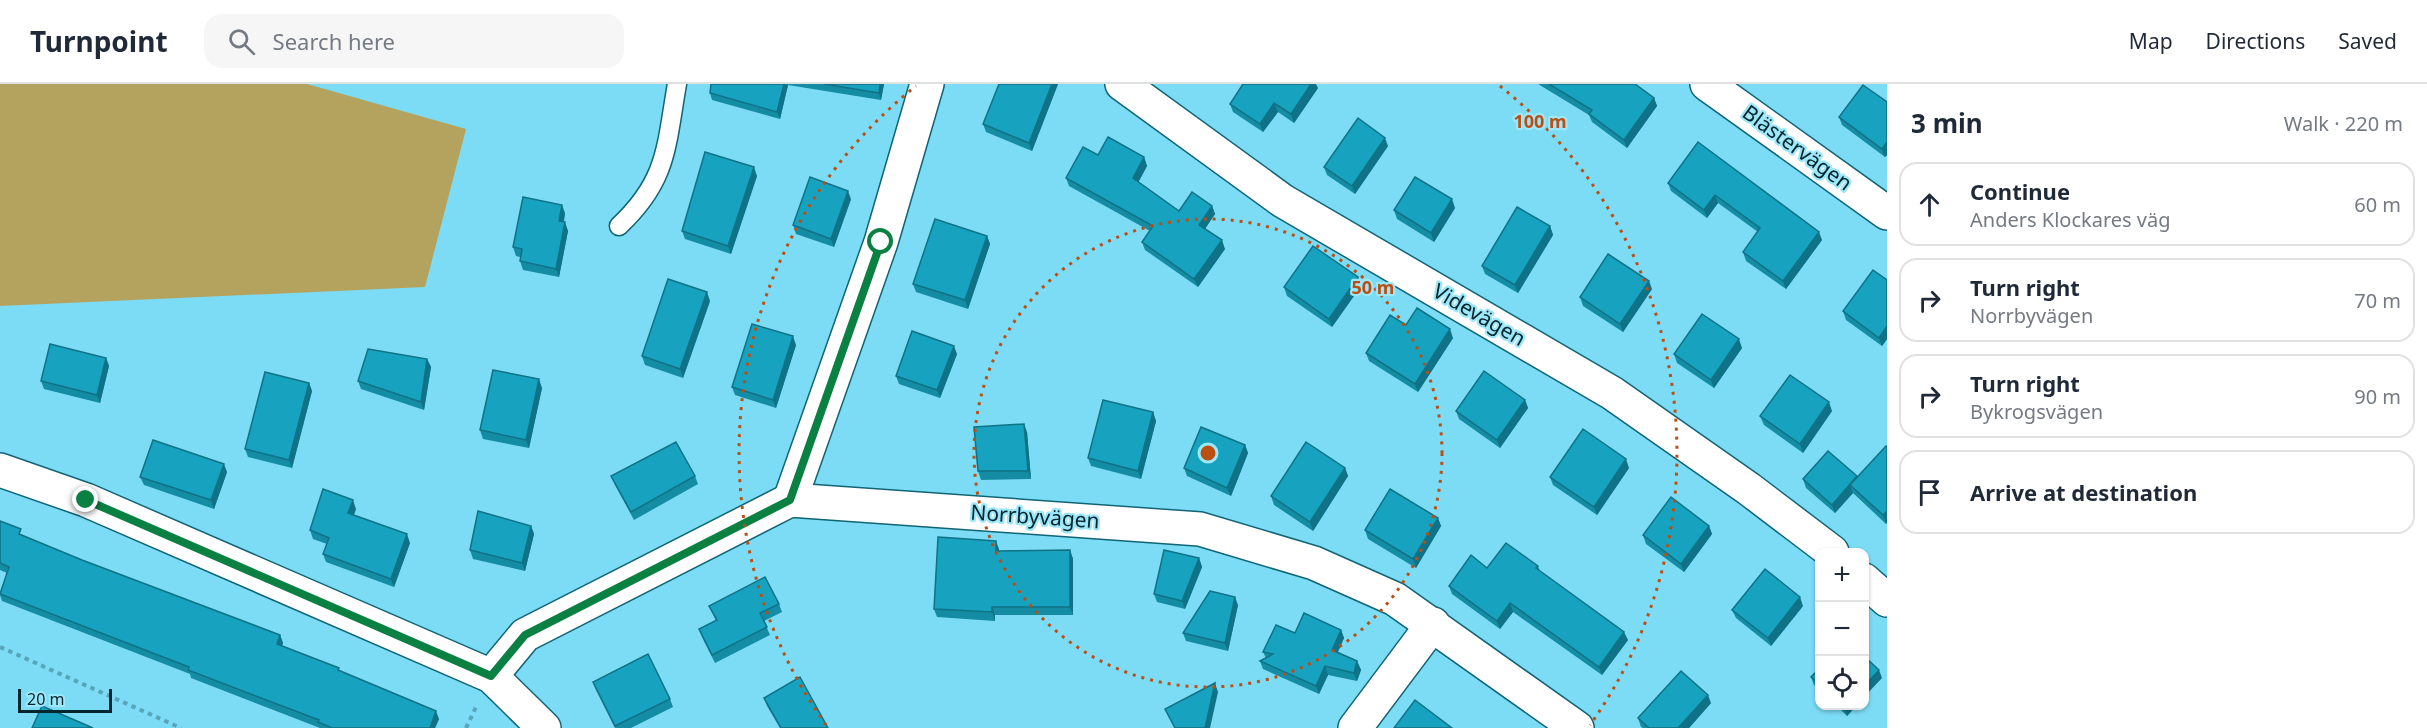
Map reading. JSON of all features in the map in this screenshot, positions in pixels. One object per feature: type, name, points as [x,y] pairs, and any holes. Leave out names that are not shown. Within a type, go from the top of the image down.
[{"type":"street","points":[[491,676],[525,635],[790,500],[881,242],[927,84]]},
{"type":"street","name":"Videvägen","points":[[1122,84],[1283,201],[1612,393],[1749,489],[1827,548]]},
{"type":"street","name":"Blästervägen","points":[[1707,84],[1887,213]]},
{"type":"street","points":[[0,470],[86,500],[491,676],[544,728]]},
{"type":"street","name":"Norrbyvägen","points":[[790,500],[1200,529],[1314,563],[1395,599],[1577,728]]},
{"type":"street","points":[[1869,584],[1887,600]]},
{"type":"street","points":[[1355,728],[1433,624]]},
{"type":"lane","points":[[619,226],[641,205],[663,165],[677,84]]},
{"type":"path","points":[[0,647],[181,728]]},
{"type":"shaded area","points":[[0,84],[307,84],[466,129],[425,287],[0,306]]},
{"type":"building","points":[[711,84],[784,84],[777,112],[710,93]]},
{"type":"building","points":[[824,84],[880,84],[879,93]]},
{"type":"building","points":[[999,84],[1052,84],[1029,143],[983,124]]},
{"type":"building","points":[[1243,84],[1311,84],[1291,114],[1274,103],[1260,124],[1230,104]]},
{"type":"building","points":[[1549,84],[1635,84],[1654,98],[1624,140],[1589,114],[1592,110]]},
{"type":"building","points":[[1863,85],[1887,102],[1887,142],[1882,149],[1839,117]]},
{"type":"building","points":[[1358,118],[1385,138],[1352,186],[1324,167]]},
{"type":"building","points":[[1108,137],[1144,157],[1133,178],[1179,211],[1192,192],[1212,206],[1199,225],[1222,240],[1194,279],[1142,242],[1153,226],[1066,178],[1083,147],[1098,155]]},
{"type":"building","points":[[1698,142],[1819,232],[1783,281],[1743,252],[1760,228],[1715,195],[1704,210],[1668,183]]},
{"type":"building","points":[[705,152],[754,167],[728,246],[682,231]]},
{"type":"building","points":[[810,177],[848,191],[831,239],[793,225]]},
{"type":"building","points":[[1415,177],[1452,199],[1431,233],[1394,210]]},
{"type":"building","points":[[523,197],[562,205],[559,221],[565,222],[556,269],[520,261],[522,249],[513,247]]},
{"type":"building","points":[[1517,207],[1550,226],[1515,285],[1482,266]]},
{"type":"building","points":[[935,219],[987,236],[965,300],[913,284]]},
{"type":"building","points":[[1313,246],[1358,277],[1329,319],[1284,287]]},
{"type":"building","points":[[1608,254],[1649,281],[1620,324],[1580,297]]},
{"type":"building","points":[[1873,270],[1887,280],[1887,326],[1879,338],[1843,311]]},
{"type":"building","points":[[668,279],[707,292],[680,369],[642,356]]},
{"type":"building","points":[[1417,308],[1450,329],[1415,384],[1366,353],[1390,315],[1406,325]]},
{"type":"building","points":[[1702,314],[1739,339],[1711,380],[1674,354]]},
{"type":"building","points":[[752,324],[793,336],[773,400],[732,387]]},
{"type":"building","points":[[912,331],[954,346],[937,390],[896,376]]},
{"type":"building","points":[[50,344],[106,358],[97,395],[41,381]]},
{"type":"building","points":[[368,349],[427,359],[421,402],[358,381]]},
{"type":"building","points":[[493,370],[539,379],[526,440],[480,430]]},
{"type":"building","points":[[1484,371],[1525,400],[1497,440],[1456,411]]},
{"type":"building","points":[[265,372],[309,383],[289,460],[245,449]]},
{"type":"building","points":[[1790,375],[1829,402],[1800,444],[1760,416]]},
{"type":"building","points":[[1103,400],[1153,412],[1138,471],[1088,458]]},
{"type":"building","points":[[1024,424],[1028,471],[978,471],[974,427]]},
{"type":"building","points":[[1201,427],[1245,445],[1227,488],[1184,468]]},
{"type":"building","points":[[1583,429],[1626,459],[1594,507],[1550,477]]},
{"type":"building","points":[[153,440],[224,464],[211,500],[140,477]]},
{"type":"building","points":[[676,442],[695,476],[631,512],[611,476]]},
{"type":"building","points":[[1306,442],[1345,468],[1310,522],[1271,496]]},
{"type":"building","points":[[1886,446],[1887,511],[1883,515],[1850,485]]},
{"type":"building","points":[[1828,451],[1857,476],[1832,505],[1803,479]]},
{"type":"building","points":[[323,489],[353,500],[348,513],[407,534],[391,579],[323,554],[329,538],[310,530]]},
{"type":"building","points":[[1390,489],[1438,518],[1413,559],[1365,530]]},
{"type":"building","points":[[1671,497],[1709,526],[1681,564],[1643,535]]},
{"type":"building","points":[[478,511],[531,526],[522,563],[470,550]]},
{"type":"building","points":[[0,521],[21,529],[19,534],[82,560],[280,635],[277,644],[339,668],[338,670],[436,711],[430,728],[332,728],[318,722],[319,720],[188,670],[189,667],[0,594],[9,567],[0,563]]},
{"type":"building","points":[[938,537],[996,541],[996,551],[1070,550],[1070,607],[992,607],[992,612],[934,609]]},
{"type":"building","points":[[1506,543],[1538,566],[1536,568],[1624,632],[1599,667],[1510,603],[1497,621],[1449,586],[1471,555],[1487,568]]},
{"type":"building","points":[[1164,550],[1199,558],[1182,601],[1154,594]]},
{"type":"building","points":[[1765,569],[1800,597],[1768,638],[1732,610]]},
{"type":"building","points":[[765,577],[779,604],[760,613],[767,627],[712,655],[699,629],[717,620],[709,606]]},
{"type":"building","points":[[1210,591],[1235,597],[1225,643],[1183,633]]},
{"type":"building","points":[[1304,613],[1341,630],[1332,650],[1357,661],[1354,673],[1325,666],[1316,686],[1260,661],[1273,654],[1263,652],[1276,625],[1295,633]]},
{"type":"building","points":[[648,654],[670,699],[615,726],[593,682]]},
{"type":"building","points":[[1869,661],[1879,670],[1869,681]]},
{"type":"building","points":[[1681,671],[1708,695],[1678,728],[1649,728],[1638,718]]},
{"type":"building","points":[[800,677],[828,728],[781,728],[764,698]]},
{"type":"building","points":[[1215,683],[1205,728],[1175,728],[1165,709]]},
{"type":"building","points":[[1415,700],[1452,728],[1394,728]]},
{"type":"building","points":[[42,706],[93,728],[32,728]]},
{"type":"route","points":[[86,500],[491,676],[525,635],[790,500],[881,242]]}]
